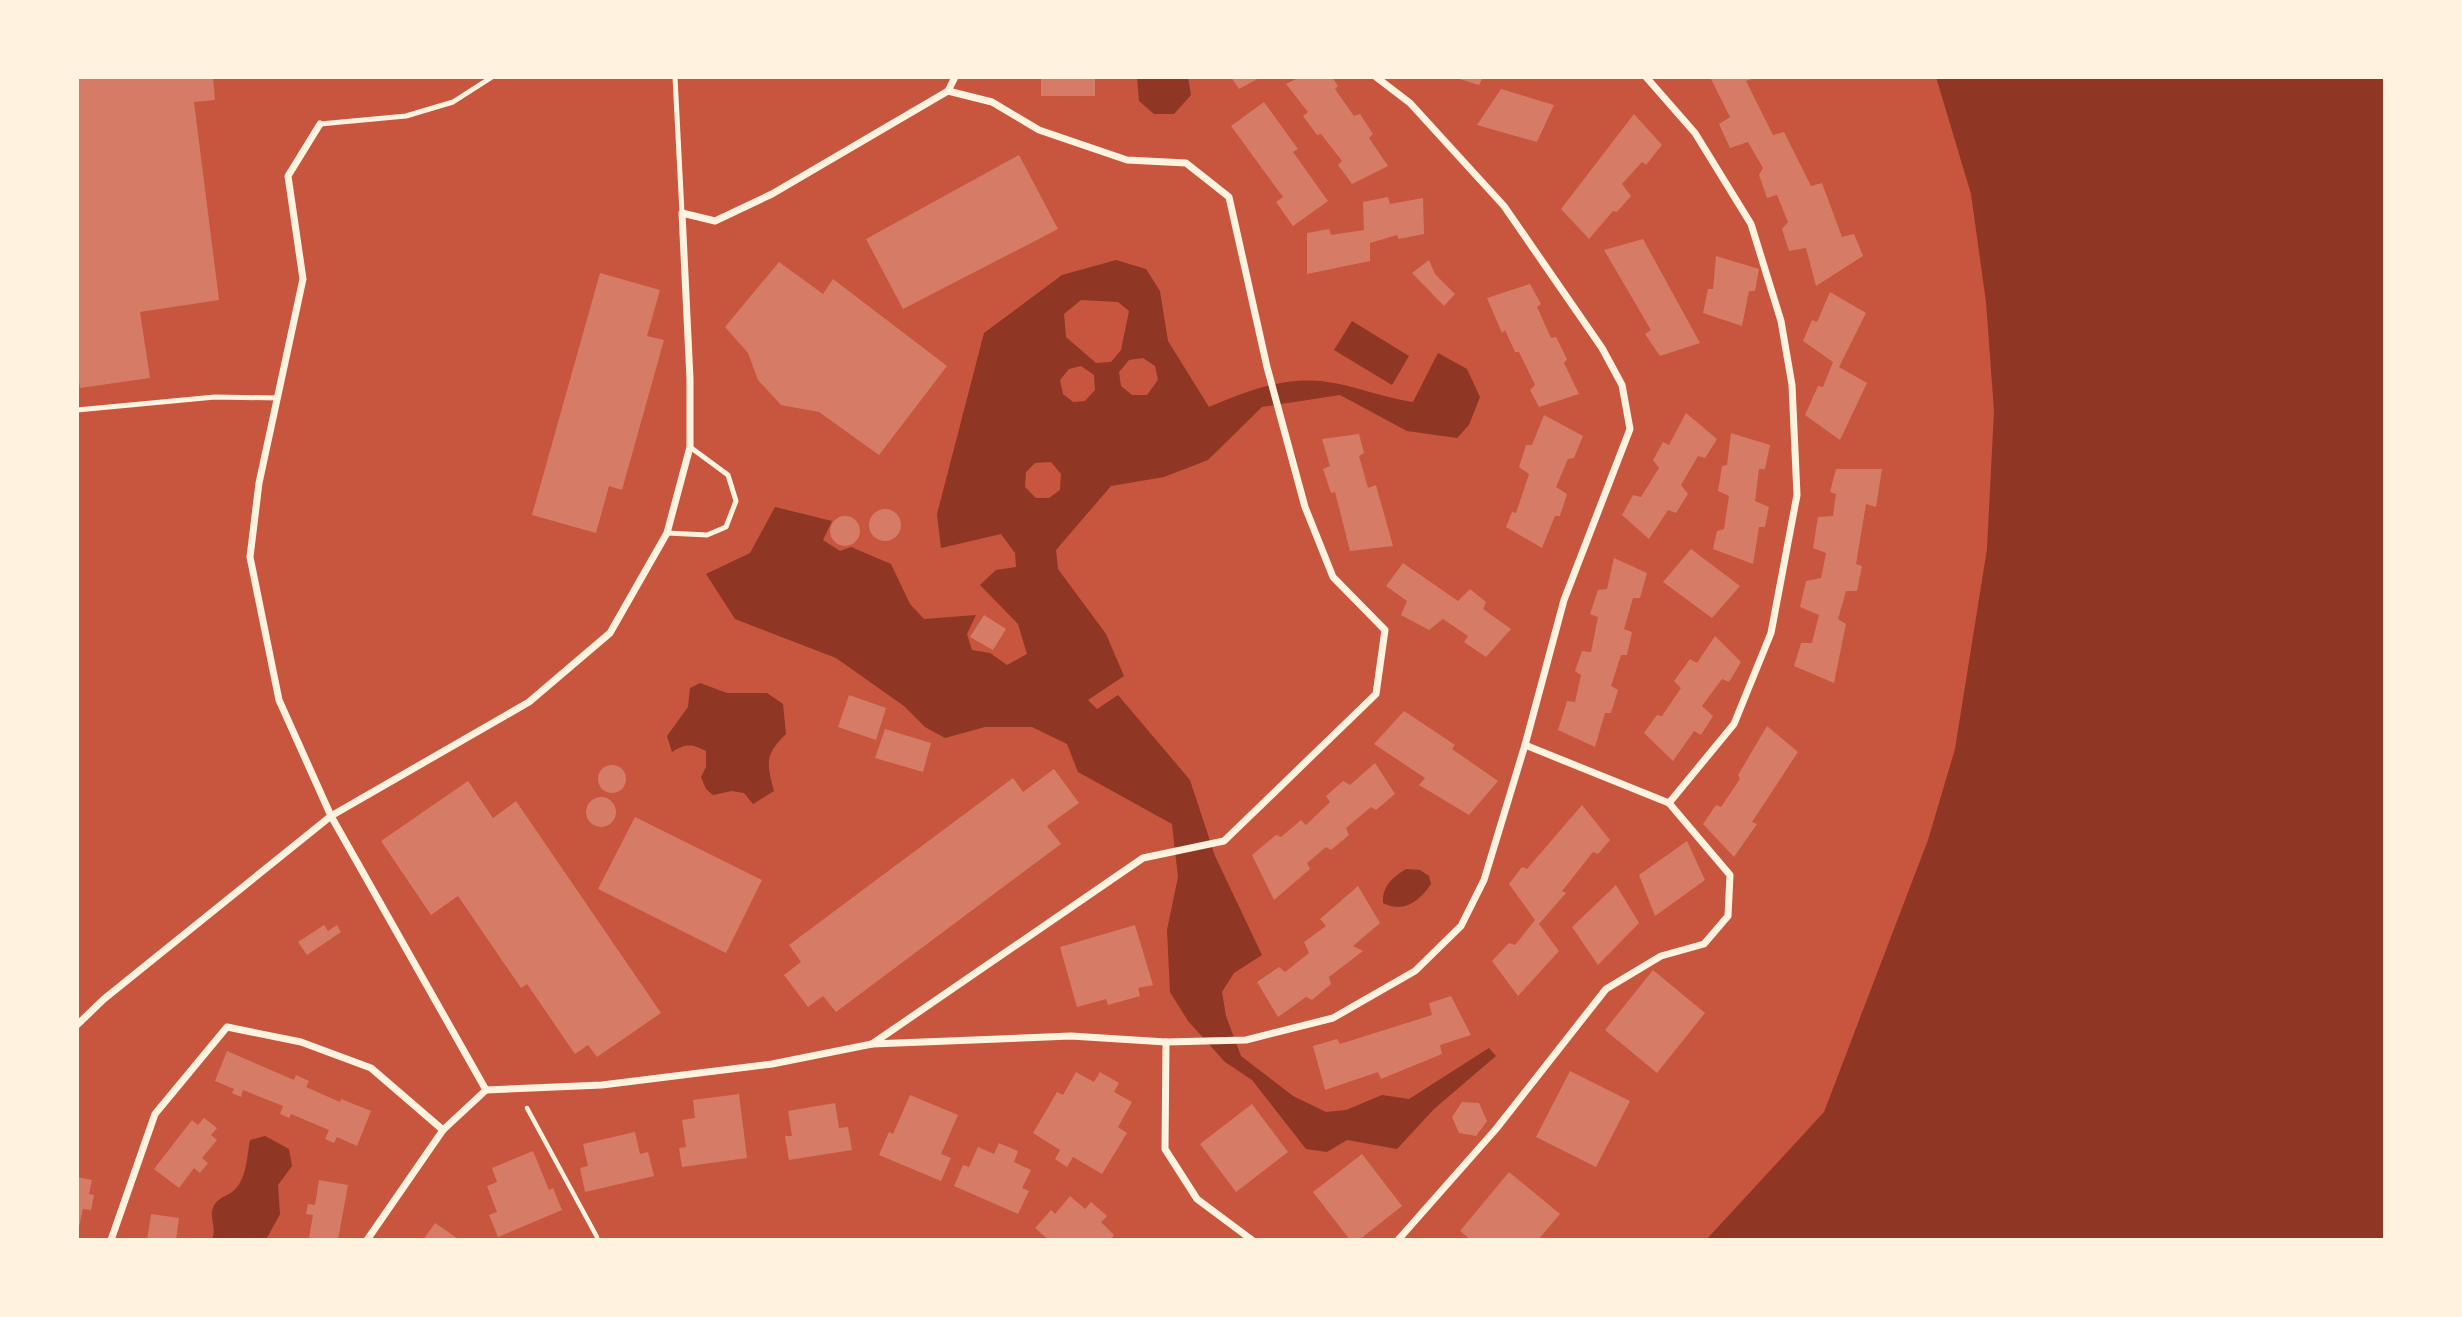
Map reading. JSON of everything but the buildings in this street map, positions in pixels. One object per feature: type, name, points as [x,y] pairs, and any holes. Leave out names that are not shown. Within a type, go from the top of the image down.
[{"type":"street","points":[[77,1025],[104,999],[331,816],[529,702],[610,633],[667,533],[690,447],[690,379],[682,213],[715,220],[772,194],[948,91],[955,77]]},
{"type":"street","points":[[367,1240],[443,1130],[486,1090],[602,1085],[746,1067],[872,1044],[1070,1036],[1166,1042],[1246,1040],[1333,1018],[1415,971],[1461,926],[1484,880],[1525,745],[1564,600],[1630,429],[1622,385],[1602,348],[1504,206],[1410,103],[1376,77]]},
{"type":"street","points":[[1646,77],[1695,133],[1751,224],[1782,321],[1793,385],[1797,495],[1770,633],[1734,724],[1669,803]]},
{"type":"street","points":[[872,1044],[1143,858],[1224,841],[1376,694],[1385,630],[1333,577],[1306,507],[1267,367],[1229,197],[1186,163],[1127,160],[1039,130],[992,102],[948,91]]},
{"type":"street","points":[[320,124],[288,176],[303,279],[259,483],[250,557],[279,700],[331,816],[486,1090]]},
{"type":"street","points":[[1398,1240],[1496,1129],[1606,989],[1661,956],[1704,944],[1728,916],[1730,875],[1669,803],[1525,745]]},
{"type":"street","points":[[111,1240],[155,1114],[227,1027],[301,1042],[371,1068],[443,1130]]},
{"type":"street","points":[[1166,1042],[1165,1149],[1197,1199],[1252,1240]]},
{"type":"lane","points":[[320,124],[406,116],[453,102],[492,77]]},
{"type":"lane","points":[[675,77],[682,213]]},
{"type":"lane","points":[[77,410],[215,397],[278,398]]},
{"type":"lane","points":[[667,533],[707,535],[726,527],[736,501],[728,475],[690,447]]},
{"type":"path","points":[[516,1089],[597,1237]]},
{"type":"shaded area","points":[[1137,77],[1188,77],[1191,95],[1174,114],[1154,114],[1139,101]]},
{"type":"shaded area","points":[[1936,77],[2385,77],[2385,1240],[1706,1240],[1824,1112],[1928,840],[1955,749],[1987,549],[1994,411],[1986,302],[1971,194]]},
{"type":"shaded area","points":[[1116,260],[1146,269],[1160,291],[1168,341],[1209,407],[1270,385],[1302,381],[1334,383],[1413,402],[1438,353],[1467,369],[1480,397],[1469,425],[1457,438],[1407,431],[1340,395],[1262,407],[1208,460],[1164,477],[1111,486],[1056,550],[1058,569],[1106,634],[1124,676],[1088,700],[1097,709],[1118,695],[1190,780],[1215,856],[1262,955],[1234,973],[1222,992],[1226,1016],[1241,1056],[1293,1096],[1326,1112],[1346,1110],[1382,1095],[1409,1099],[1489,1048],[1496,1056],[1434,1109],[1397,1149],[1347,1140],[1327,1152],[1306,1149],[1252,1080],[1225,1062],[1188,1021],[1170,992],[1167,930],[1178,877],[1172,824],[1078,772],[1067,744],[1032,727],[985,727],[945,738],[925,727],[904,706],[836,658],[735,619],[706,574],[750,553],[775,507],[832,521],[823,540],[840,551],[851,547],[891,564],[910,604],[924,619],[976,615],[967,634],[972,650],[990,653],[1007,665],[1027,654],[1018,624],[980,585],[996,570],[1016,567],[1015,553],[1001,534],[941,548],[937,514],[984,333],[1062,275]],"holes":[[[1081,300],[1118,302],[1129,311],[1121,350],[1111,362],[1096,363],[1066,337],[1064,314]],[[1143,358],[1155,366],[1158,380],[1147,395],[1132,395],[1121,386],[1119,372],[1129,360]],[[1081,366],[1094,375],[1095,390],[1085,401],[1073,402],[1063,394],[1060,380],[1069,369]],[[1051,462],[1061,474],[1060,490],[1049,498],[1036,498],[1025,487],[1026,472],[1035,463]]]},
{"type":"shaded area","points":[[1352,321],[1409,356],[1392,385],[1334,350]]},
{"type":"shaded area","points":[[700,683],[727,693],[767,693],[783,704],[786,734],[774,748],[769,760],[774,791],[753,804],[744,793],[732,791],[713,795],[706,789],[701,777],[706,767],[706,751],[689,746],[672,752],[667,736],[688,707],[690,688]]},
{"type":"shaded area","points":[[1406,869],[1420,870],[1429,876],[1431,884],[1422,896],[1410,904],[1397,907],[1383,903],[1384,892],[1389,883]]},
{"type":"shaded area","points":[[265,1136],[289,1149],[292,1166],[278,1185],[280,1214],[267,1238],[212,1240],[213,1208],[240,1182],[245,1171],[250,1140]]}]
